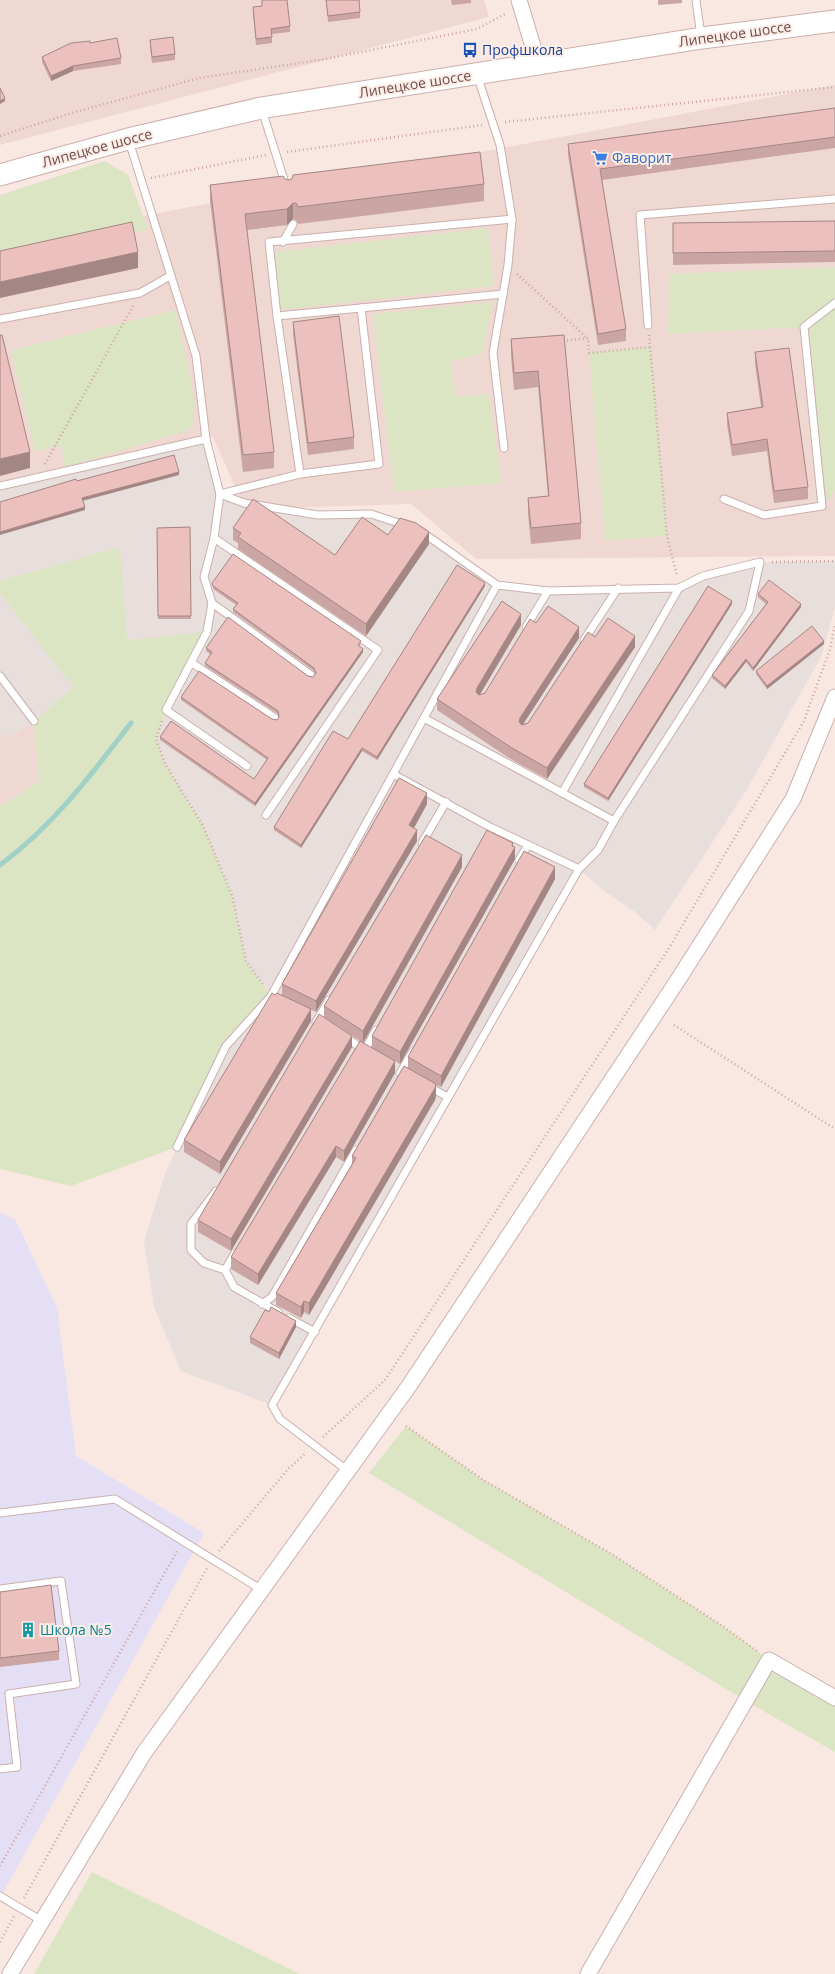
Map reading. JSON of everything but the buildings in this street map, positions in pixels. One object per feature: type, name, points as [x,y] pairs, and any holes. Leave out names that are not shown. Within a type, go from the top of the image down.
[{"type":"main road","name":"Липецкое шоссе","points":[[0,175],[128,139],[261,108],[477,75],[538,63],[702,38],[835,21]]},
{"type":"street","points":[[519,0],[538,63]]},
{"type":"street","points":[[10,1974],[144,1753],[348,1471],[435,1347],[676,983],[793,799],[835,697]]},
{"type":"street","points":[[588,1974],[769,1660],[835,1698]]},
{"type":"lane","points":[[696,0],[702,38]]},
{"type":"lane","points":[[477,75],[500,145],[512,219],[508,266],[493,353],[504,448]]},
{"type":"lane","points":[[261,108],[288,192]]},
{"type":"lane","points":[[128,139],[196,356],[206,439],[220,494],[214,538],[204,577],[212,603],[207,632],[166,710],[247,766]]},
{"type":"lane","points":[[648,325],[640,215],[835,199]]},
{"type":"lane","points":[[300,474],[277,316],[269,242],[283,242],[512,219]]},
{"type":"lane","points":[[283,242],[293,224]]},
{"type":"lane","points":[[0,319],[140,293],[170,276]]},
{"type":"lane","points":[[277,316],[503,294]]},
{"type":"lane","points":[[724,499],[764,515],[822,506],[804,327],[835,303]]},
{"type":"lane","points":[[220,494],[300,474],[379,464],[361,308]]},
{"type":"lane","points":[[0,486],[206,439]]},
{"type":"lane","points":[[220,494],[244,503],[318,515],[371,514],[420,530],[496,585],[548,591],[618,588],[679,588],[703,576],[760,562],[749,611],[614,821],[598,850],[579,869],[272,1405],[280,1419],[348,1471]]},
{"type":"lane","points":[[214,538],[378,650],[266,815]]},
{"type":"lane","points":[[177,1147],[226,1046],[275,998],[393,774],[496,585]]},
{"type":"lane","points":[[580,647],[618,588]]},
{"type":"lane","points":[[562,793],[679,588]]},
{"type":"lane","points":[[520,637],[548,591]]},
{"type":"lane","points":[[212,603],[312,675]]},
{"type":"lane","points":[[192,663],[275,718]]},
{"type":"lane","points":[[0,676],[34,721]]},
{"type":"lane","points":[[424,718],[614,821]]},
{"type":"lane","points":[[393,774],[490,827],[579,869]]},
{"type":"lane","points":[[418,850],[446,802]]},
{"type":"lane","points":[[486,834],[490,827]]},
{"type":"lane","points":[[516,865],[528,845]]},
{"type":"lane","points":[[310,1032],[334,992]]},
{"type":"lane","points":[[341,1034],[368,1052],[380,1022]]},
{"type":"lane","points":[[397,1079],[416,1044]]},
{"type":"lane","points":[[354,1053],[358,1046]]},
{"type":"lane","points":[[421,1083],[448,1097]]},
{"type":"lane","points":[[262,1304],[272,1297],[362,1140]]},
{"type":"lane","points":[[222,1181],[191,1224],[191,1250],[204,1263],[225,1270],[234,1287],[262,1304],[315,1332]]},
{"type":"lane","points":[[225,1270],[237,1250]]},
{"type":"lane","points":[[0,1514],[115,1499],[211,1560],[262,1590]]},
{"type":"lane","points":[[0,1589],[61,1581],[76,1684],[9,1694],[17,1767],[0,1769]]},
{"type":"lane","points":[[0,1896],[42,1921]]},
{"type":"path","points":[[0,136],[72,113],[198,78],[326,58],[477,28],[509,12]]},
{"type":"path","points":[[508,266],[588,338],[589,353],[651,347]]},
{"type":"path","points":[[37,478],[140,293]]},
{"type":"path","points":[[648,325],[667,536],[679,588]]},
{"type":"path","points":[[557,341],[588,338]]},
{"type":"path","points":[[760,562],[835,562]]},
{"type":"path","points":[[0,1942],[211,1560],[289,1468],[385,1380],[669,948],[804,721],[830,649],[835,625]]},
{"type":"path","points":[[166,710],[156,739],[165,764],[202,824],[232,894],[246,961],[275,998]]},
{"type":"path","points":[[674,1025],[835,1129]]},
{"type":"path","points":[[406,1426],[485,1481],[615,1556],[724,1627],[769,1660]]},
{"type":"path","points":[[0,1866],[182,1542]]},
{"type":"shaded area","points":[[0,0],[484,0],[489,17],[0,145]]},
{"type":"shaded area","points":[[835,85],[835,556],[476,559],[411,504],[245,509],[213,437],[0,503],[0,243]]},
{"type":"shaded area","points":[[206,439],[220,494],[244,503],[318,515],[371,514],[420,531],[497,585],[548,591],[679,588],[703,576],[760,562],[835,561],[835,607],[822,655],[746,791],[655,930],[635,912],[603,890],[579,870],[272,1405],[181,1371],[154,1307],[144,1242],[165,1173],[226,1046],[271,996],[246,961],[232,894],[202,824],[165,764],[156,739],[166,710],[207,633],[126,640],[120,547],[0,581],[0,535],[84,510],[0,505],[0,486]],"holes":[[[233,539],[335,567],[362,584],[369,632]],[[231,560],[363,652],[255,806],[160,740],[254,782],[268,761],[181,700],[283,734],[297,714],[206,651],[314,688],[328,668],[211,588]],[[485,586],[377,759],[362,751],[302,847],[348,742]],[[732,604],[608,801],[584,787]],[[635,647],[545,782],[437,710],[462,708],[529,749]]]},
{"type":"shaded area","points":[[0,593],[73,687],[34,721],[6,739],[0,731]]},
{"type":"shaded area","points":[[34,721],[39,781],[0,807],[0,731],[6,739]]},
{"type":"shaded area","points":[[0,1213],[15,1219],[57,1308],[76,1456],[204,1533],[0,1898]]},
{"type":"green space","points":[[105,161],[128,175],[148,229],[0,263],[0,195]]},
{"type":"green space","points":[[488,228],[494,286],[281,310],[275,252]]},
{"type":"green space","points":[[835,267],[835,491],[822,506],[804,327],[668,334],[670,274]]},
{"type":"green space","points":[[493,302],[482,354],[451,361],[456,397],[489,394],[502,483],[394,492],[373,314]]},
{"type":"green space","points":[[176,310],[195,402],[193,425],[184,432],[65,467],[61,446],[35,451],[11,350]]},
{"type":"green space","points":[[651,347],[667,536],[605,541],[589,353]]},
{"type":"green space","points":[[120,547],[127,640],[207,632],[166,710],[156,739],[165,764],[202,824],[232,895],[246,961],[271,996],[226,1046],[177,1147],[71,1186],[0,1169],[0,807],[39,781],[34,721],[73,687],[0,593],[0,581]]},
{"type":"green space","points":[[406,1426],[485,1481],[615,1556],[724,1627],[769,1660],[835,1698],[835,1752],[746,1701],[369,1473]]},
{"type":"green space","points":[[92,1872],[300,1974],[34,1974]]},
{"type":"waterway","points":[[0,865],[19,850],[54,817],[101,762],[131,723]]},
{"type":"place","name":"Профшкола","points":[[470,50]]},
{"type":"place","name":"Фаворит","points":[[600,158]]},
{"type":"place","name":"Школа №5","points":[[28,1630]]}]
